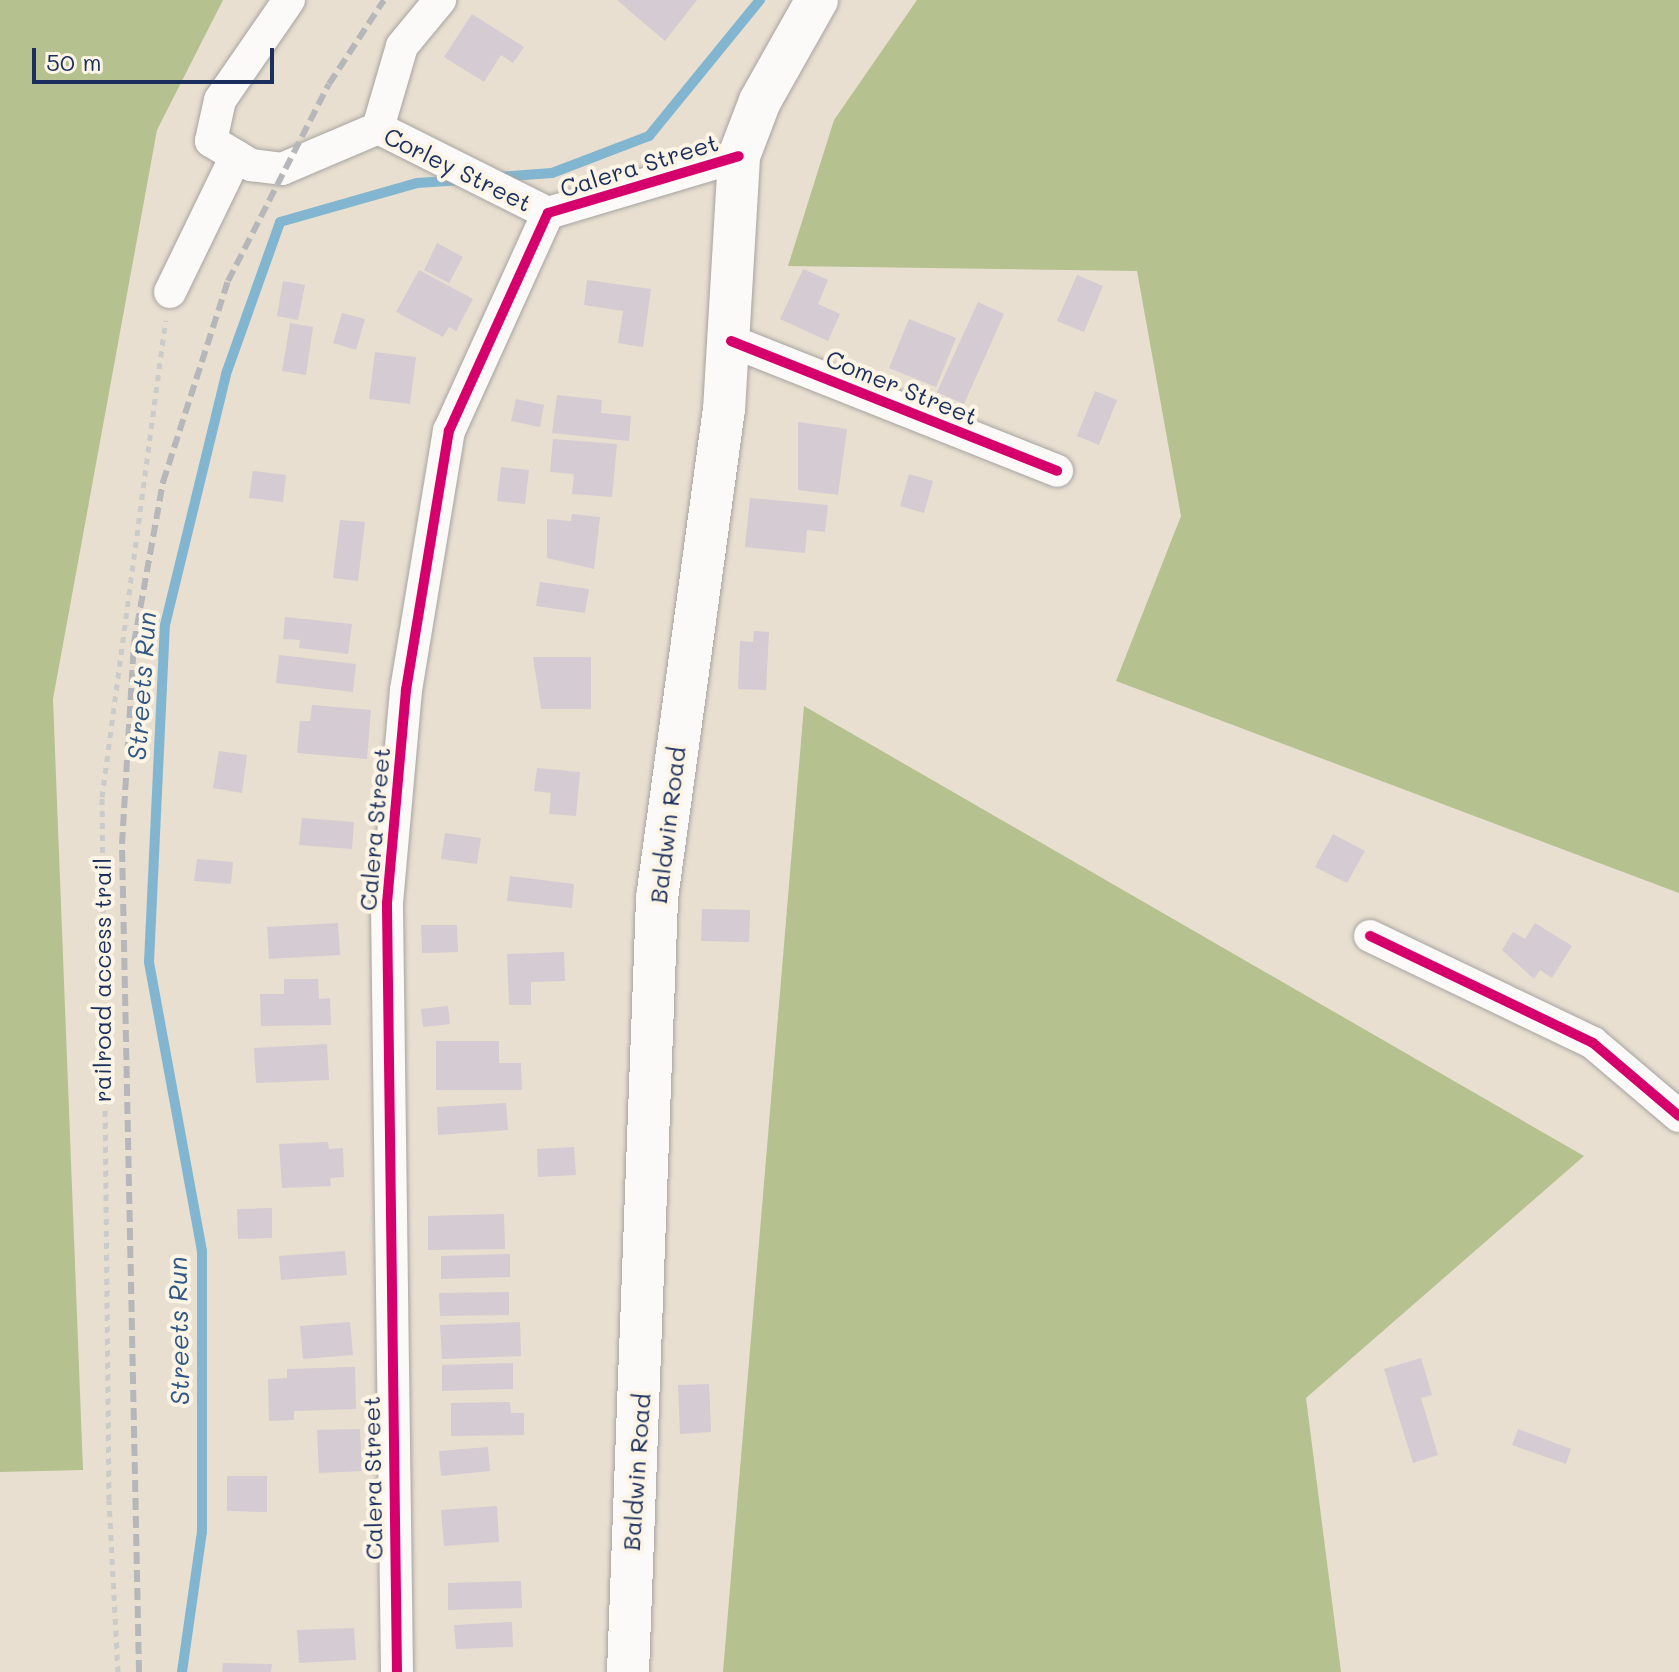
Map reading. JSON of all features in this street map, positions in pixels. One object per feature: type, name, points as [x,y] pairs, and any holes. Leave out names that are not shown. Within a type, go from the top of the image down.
[{"type":"main road","name":"Baldwin Road","points":[[628,1672],[657,898],[731,341],[739,156],[760,101],[817,0]]},
{"type":"street","points":[[170,292],[236,156],[211,141],[220,100],[289,0]]},
{"type":"street","points":[[378,128],[402,46],[440,0]]},
{"type":"street","name":"Corley Street","points":[[236,156],[282,169],[378,128],[548,213]]},
{"type":"street","name":"Calera Street","points":[[397,1672],[387,903],[406,690],[449,431],[548,213],[739,156]]},
{"type":"street","name":"Comer Street","points":[[731,341],[1057,471]]},
{"type":"street","points":[[1370,936],[1593,1043],[1679,1116]]},
{"type":"green space","points":[[0,0],[223,0],[157,130],[53,699],[83,1470],[0,1472]]},
{"type":"green space","points":[[917,0],[1679,0],[1679,893],[1116,681],[1181,516],[1137,271],[788,266],[834,120]]},
{"type":"green space","points":[[804,706],[1584,1156],[1306,1398],[1341,1672],[723,1672]]},
{"type":"building","points":[[617,0],[697,0],[665,41]]},
{"type":"building","points":[[472,14],[524,47],[513,63],[501,55],[484,82],[444,57]]},
{"type":"building","points":[[437,243],[463,257],[449,283],[424,270]]},
{"type":"building","points":[[803,269],[828,280],[818,304],[840,314],[828,341],[780,319]]},
{"type":"building","points":[[419,270],[473,299],[456,331],[449,327],[443,337],[396,312]]},
{"type":"building","points":[[1077,275],[1103,286],[1084,332],[1057,321]]},
{"type":"building","points":[[587,280],[651,289],[643,347],[618,343],[623,311],[584,305]]},
{"type":"building","points":[[283,281],[305,285],[298,320],[277,316]]},
{"type":"building","points":[[978,302],[1004,314],[964,404],[937,392]]},
{"type":"building","points":[[342,313],[365,319],[356,350],[333,343]]},
{"type":"building","points":[[909,319],[956,338],[936,387],[889,368]]},
{"type":"building","points":[[290,323],[313,327],[306,375],[282,371]]},
{"type":"building","points":[[375,352],[416,357],[410,404],[369,399]]},
{"type":"building","points":[[1095,391],[1117,400],[1099,445],[1077,436]]},
{"type":"building","points":[[557,395],[602,400],[601,413],[631,416],[629,441],[552,433]]},
{"type":"building","points":[[516,399],[544,405],[540,427],[511,421]]},
{"type":"building","points":[[798,422],[847,429],[838,495],[798,490]]},
{"type":"building","points":[[553,439],[617,444],[612,497],[572,494],[574,474],[550,472]]},
{"type":"building","points":[[501,467],[529,470],[525,504],[497,501]]},
{"type":"building","points":[[253,471],[286,475],[283,502],[249,498]]},
{"type":"building","points":[[909,474],[933,481],[924,513],[900,506]]},
{"type":"building","points":[[750,498],[828,505],[825,532],[807,530],[805,553],[745,547]]},
{"type":"building","points":[[572,514],[600,517],[594,569],[547,558],[547,519],[571,521]]},
{"type":"building","points":[[340,520],[365,522],[358,581],[333,578]]},
{"type":"building","points":[[540,582],[589,589],[585,613],[536,606]]},
{"type":"building","points":[[285,617],[352,624],[348,654],[299,648],[300,640],[283,639]]},
{"type":"building","points":[[754,631],[769,632],[766,690],[738,689],[740,641],[753,642]]},
{"type":"building","points":[[279,655],[356,664],[353,692],[276,683]]},
{"type":"building","points":[[533,657],[591,657],[591,709],[541,709]]},
{"type":"building","points":[[312,705],[371,710],[367,759],[297,753],[300,721],[310,721]]},
{"type":"building","points":[[219,751],[247,755],[242,793],[213,788]]},
{"type":"building","points":[[537,768],[580,772],[576,816],[549,814],[551,793],[534,791]]},
{"type":"building","points":[[302,818],[354,822],[352,849],[299,845]]},
{"type":"building","points":[[445,833],[481,838],[477,864],[441,859]]},
{"type":"building","points":[[1333,834],[1365,851],[1347,883],[1315,867]]},
{"type":"building","points":[[197,859],[233,862],[231,884],[194,881]]},
{"type":"building","points":[[510,876],[574,884],[572,908],[507,901]]},
{"type":"building","points":[[702,909],[750,910],[749,942],[701,941]]},
{"type":"building","points":[[338,923],[340,955],[269,959],[267,927]]},
{"type":"building","points":[[1535,923],[1572,946],[1552,978],[1540,970],[1534,979],[1502,950],[1513,932],[1525,939]]},
{"type":"building","points":[[421,925],[457,925],[458,952],[422,953]]},
{"type":"building","points":[[564,952],[565,981],[531,982],[531,1005],[509,1005],[507,954]]},
{"type":"building","points":[[284,979],[318,979],[319,999],[330,998],[331,1025],[261,1026],[260,994],[284,994]]},
{"type":"building","points":[[448,1006],[450,1024],[423,1027],[421,1009]]},
{"type":"building","points":[[436,1041],[499,1041],[499,1063],[521,1063],[522,1090],[436,1090]]},
{"type":"building","points":[[327,1044],[329,1080],[256,1083],[254,1048]]},
{"type":"building","points":[[506,1103],[508,1130],[438,1135],[437,1107]]},
{"type":"building","points":[[328,1142],[329,1149],[343,1148],[344,1177],[330,1178],[331,1186],[282,1188],[279,1144]]},
{"type":"building","points":[[574,1147],[576,1175],[538,1177],[537,1149]]},
{"type":"building","points":[[272,1208],[272,1238],[238,1239],[237,1209]]},
{"type":"building","points":[[504,1214],[505,1249],[428,1250],[428,1216]]},
{"type":"building","points":[[345,1251],[347,1275],[281,1280],[279,1256]]},
{"type":"building","points":[[510,1254],[510,1277],[441,1279],[441,1256]]},
{"type":"building","points":[[509,1292],[509,1315],[440,1316],[439,1293]]},
{"type":"building","points":[[350,1322],[353,1355],[303,1359],[300,1326]]},
{"type":"building","points":[[520,1322],[521,1356],[442,1359],[440,1325]]},
{"type":"building","points":[[1421,1358],[1432,1395],[1421,1398],[1438,1455],[1413,1463],[1384,1369]]},
{"type":"building","points":[[513,1363],[513,1389],[442,1391],[442,1365]]},
{"type":"building","points":[[355,1367],[356,1409],[294,1411],[294,1420],[269,1421],[268,1379],[287,1378],[287,1369]]},
{"type":"building","points":[[709,1384],[711,1432],[680,1434],[678,1385]]},
{"type":"building","points":[[510,1402],[511,1413],[524,1413],[524,1435],[451,1436],[451,1403]]},
{"type":"building","points":[[360,1429],[362,1471],[319,1473],[317,1430]]},
{"type":"building","points":[[1518,1429],[1571,1449],[1566,1464],[1512,1445]]},
{"type":"building","points":[[488,1447],[490,1471],[441,1476],[439,1451]]},
{"type":"building","points":[[227,1476],[267,1476],[267,1512],[227,1511]]},
{"type":"building","points":[[497,1506],[499,1542],[444,1546],[441,1510]]},
{"type":"building","points":[[521,1581],[522,1608],[448,1610],[448,1583]]},
{"type":"building","points":[[512,1622],[513,1647],[456,1649],[454,1625]]},
{"type":"building","points":[[354,1628],[356,1660],[299,1663],[297,1630]]},
{"type":"building","points":[[223,1663],[272,1664],[271,1672],[222,1672]]},
{"type":"waterway","name":"Streets Run","points":[[498,177],[552,173],[649,136],[760,0]]},
{"type":"waterway","name":"Streets Run","points":[[182,1672],[202,1532],[202,1251],[149,962],[165,625],[226,374],[280,222],[417,183],[462,180]]},
{"type":"railway","points":[[139,1672],[122,844],[134,643],[163,482],[228,281],[329,84],[384,0]]},
{"type":"cycle path","points":[[397,1672],[387,903],[406,690],[449,431],[548,213],[739,156]]},
{"type":"cycle path","points":[[731,341],[1057,471]]},
{"type":"cycle path","points":[[1370,936],[1593,1043],[1679,1116]]}]
